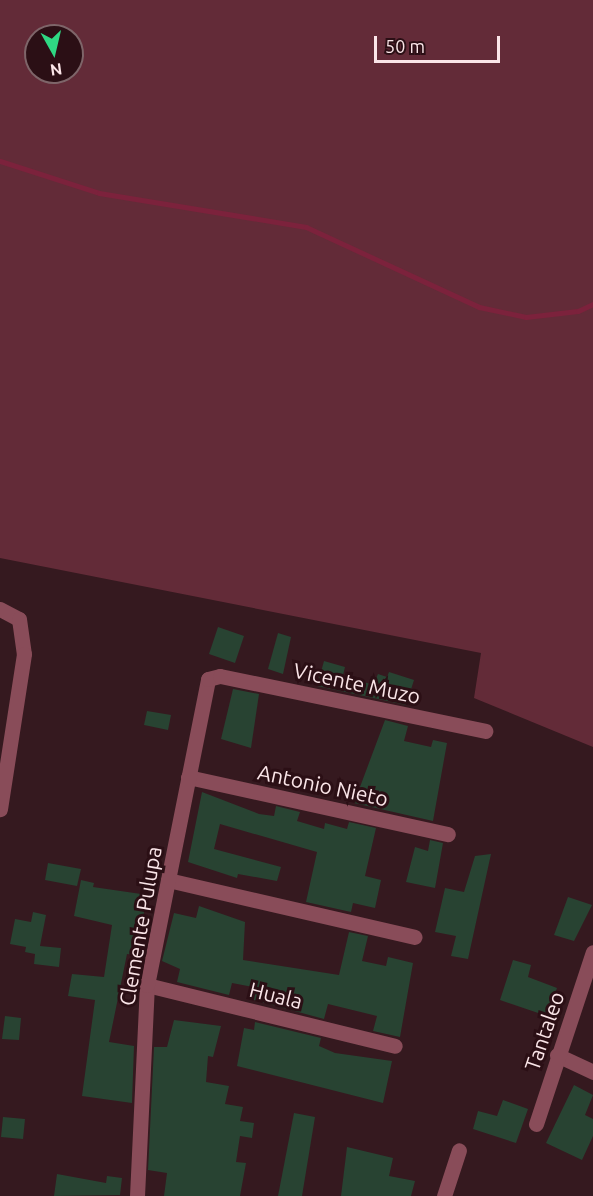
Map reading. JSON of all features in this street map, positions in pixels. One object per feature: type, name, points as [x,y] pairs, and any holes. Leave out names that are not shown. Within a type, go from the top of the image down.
[{"type":"street","points":[[0,609],[19,619],[24,654],[0,809]]},
{"type":"street","name":"Vicente Muzo","points":[[220,676],[485,731]]},
{"type":"street","name":"Clemente Pulupa","points":[[136,1196],[147,985],[203,694],[208,679],[220,676]]},
{"type":"street","name":"Antonio Nieto","points":[[188,777],[448,834]]},
{"type":"street","points":[[168,880],[414,937]]},
{"type":"street","name":"Tantaleo","points":[[536,1124],[593,952]]},
{"type":"street","name":"Huala","points":[[147,985],[395,1046]]},
{"type":"street","points":[[557,1055],[593,1072]]},
{"type":"street","points":[[444,1196],[459,1150]]},
{"type":"shaded area","points":[[0,0],[593,0],[593,747],[474,698],[481,653],[0,558]]},
{"type":"building","points":[[218,627],[244,636],[235,663],[209,654]]},
{"type":"building","points":[[278,633],[291,637],[283,674],[268,669]]},
{"type":"building","points":[[324,661],[345,667],[343,675],[373,685],[378,674],[387,677],[389,672],[414,680],[406,705],[317,686]]},
{"type":"building","points":[[233,689],[259,694],[251,748],[221,739]]},
{"type":"building","points":[[147,711],[171,715],[168,730],[144,725]]},
{"type":"building","points":[[385,720],[408,726],[404,741],[431,747],[433,740],[447,743],[433,821],[354,803]]},
{"type":"building","points":[[202,792],[259,814],[274,816],[276,806],[300,812],[297,821],[324,829],[325,823],[347,829],[349,822],[376,828],[365,876],[381,880],[375,908],[353,903],[351,912],[306,902],[317,852],[220,824],[214,849],[281,867],[277,881],[238,874],[237,878],[188,862]]},
{"type":"building","points":[[430,840],[443,843],[435,888],[406,882],[415,847],[428,851]]},
{"type":"building","points":[[491,854],[468,959],[451,956],[456,936],[435,932],[445,888],[464,892],[475,856]]},
{"type":"building","points":[[48,863],[81,869],[77,886],[45,880]]},
{"type":"building","points":[[81,880],[94,883],[93,887],[148,895],[134,955],[127,954],[109,1042],[134,1046],[132,1103],[82,1096],[95,1000],[68,996],[72,974],[104,977],[112,925],[74,916]]},
{"type":"building","points":[[568,897],[592,905],[574,941],[554,935]]},
{"type":"building","points":[[199,906],[245,922],[243,960],[339,975],[349,932],[368,936],[362,961],[386,966],[388,957],[413,963],[400,1037],[373,1031],[377,1016],[328,1004],[324,1019],[250,999],[253,987],[232,983],[229,995],[177,982],[180,969],[162,961],[174,913],[196,918]]},
{"type":"building","points":[[33,912],[46,915],[40,946],[61,948],[59,967],[34,964],[35,954],[25,952],[26,947],[10,944],[15,919],[31,922]]},
{"type":"building","points":[[513,960],[531,965],[528,977],[557,988],[547,1016],[500,1000]]},
{"type":"building","points":[[5,1016],[21,1018],[19,1040],[2,1039]]},
{"type":"building","points":[[174,1020],[221,1026],[213,1057],[208,1056],[206,1082],[229,1086],[225,1104],[243,1107],[240,1121],[254,1123],[252,1138],[240,1136],[236,1162],[246,1163],[240,1196],[164,1196],[167,1173],[148,1170],[154,1047],[167,1047]]},
{"type":"building","points":[[255,1022],[321,1038],[319,1046],[335,1053],[392,1061],[383,1103],[237,1066],[244,1028],[254,1030]]},
{"type":"building","points":[[574,1085],[593,1095],[585,1115],[593,1119],[593,1136],[582,1160],[546,1143]]},
{"type":"building","points":[[503,1100],[528,1109],[516,1143],[473,1129],[478,1111],[497,1116]]},
{"type":"building","points":[[294,1113],[315,1117],[302,1196],[278,1196]]},
{"type":"building","points":[[3,1117],[25,1119],[23,1139],[1,1137]]},
{"type":"building","points":[[347,1147],[393,1158],[389,1176],[415,1181],[411,1196],[341,1196]]},
{"type":"building","points":[[57,1174],[106,1183],[107,1176],[122,1178],[120,1195],[54,1196]]},
{"type":"waterway","points":[[0,161],[99,193],[306,227],[479,307],[526,317],[578,311],[593,304]]}]
